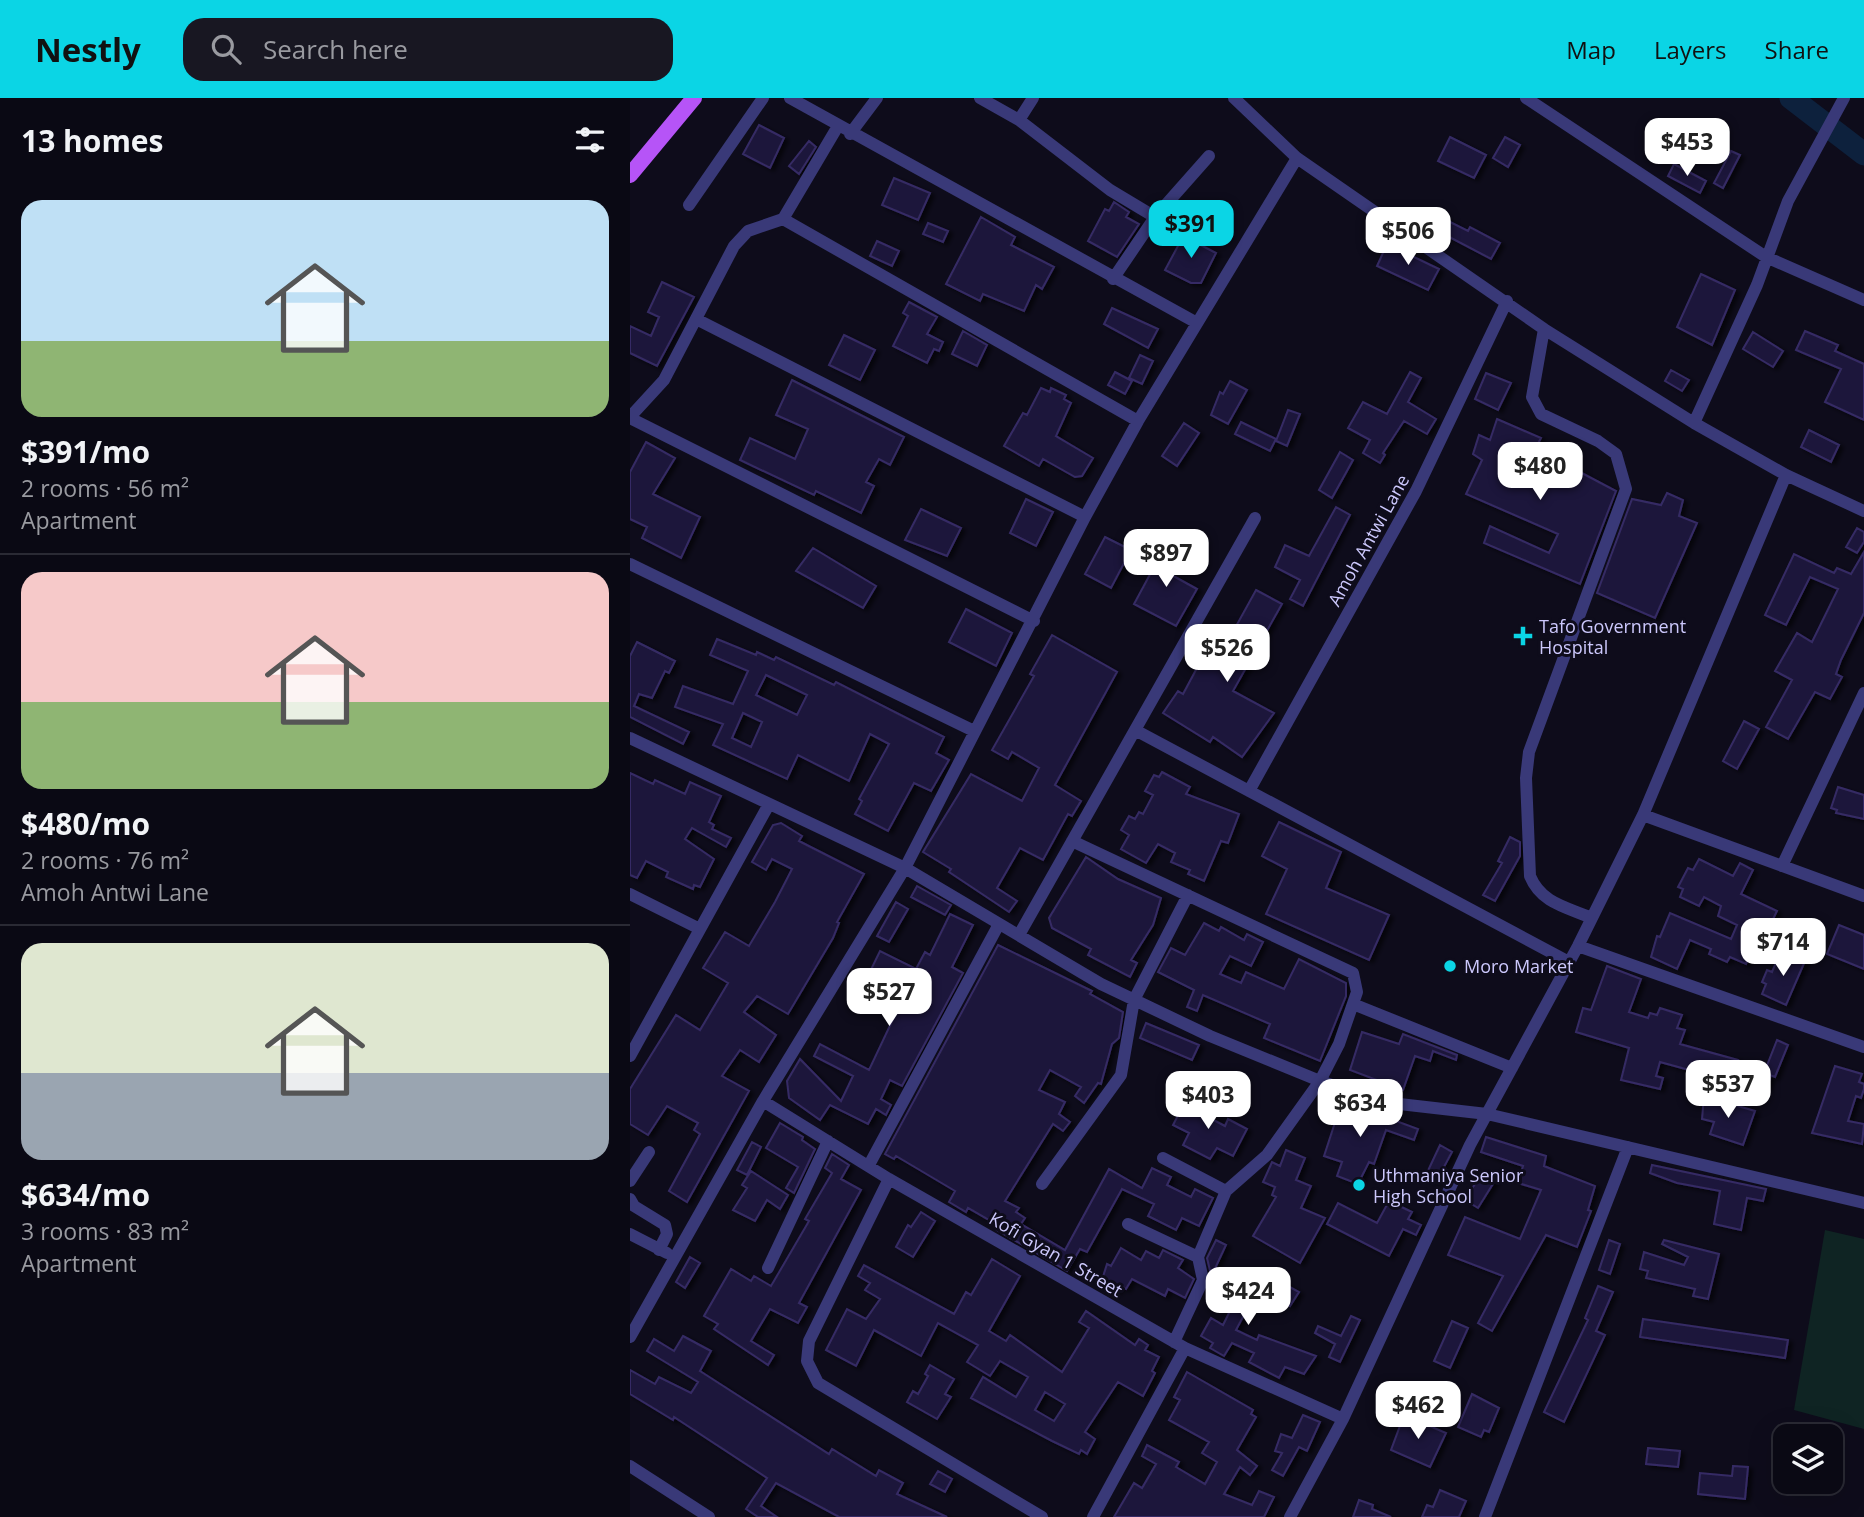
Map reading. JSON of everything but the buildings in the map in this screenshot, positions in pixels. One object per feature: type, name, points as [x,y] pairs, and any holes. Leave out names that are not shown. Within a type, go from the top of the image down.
[{"type":"main road","points":[[631,172],[694,98]]},
{"type":"street","points":[[689,205],[763,98]]},
{"type":"street","points":[[790,98],[850,134],[1197,323]]},
{"type":"street","points":[[850,134],[877,98]]},
{"type":"street","points":[[980,98],[1019,120],[1110,190],[1155,218]]},
{"type":"street","points":[[1019,120],[1034,98]]},
{"type":"street","points":[[1234,98],[1297,158],[1544,329],[1694,423],[1786,475],[1864,511]]},
{"type":"street","points":[[1526,98],[1766,257],[1864,300]]},
{"type":"street","points":[[1694,423],[1747,308],[1788,201],[1844,98]]},
{"type":"street","points":[[838,127],[783,219],[748,231],[734,246],[698,320],[664,380],[630,418],[1034,621]]},
{"type":"street","points":[[1113,279],[1155,218],[1209,156]]},
{"type":"street","points":[[630,1337],[763,1101],[905,868],[1085,517],[1138,421],[1297,158]]},
{"type":"street","points":[[783,219],[1138,421]]},
{"type":"street","name":"Amoh Antwi Lane","points":[[1249,791],[1416,491],[1507,301]]},
{"type":"street","points":[[698,320],[1085,517]]},
{"type":"street","points":[[1544,329],[1532,397],[1541,414],[1598,441],[1616,454],[1626,489],[1529,752],[1526,778],[1530,876],[1535,888],[1545,899],[1592,918]]},
{"type":"street","points":[[1290,1517],[1343,1419],[1469,1145],[1569,962],[1643,815],[1786,475]]},
{"type":"street","points":[[1018,935],[1255,518]]},
{"type":"street","points":[[630,564],[974,731]]},
{"type":"street","points":[[1782,866],[1864,693]]},
{"type":"street","points":[[1135,730],[1569,962]]},
{"type":"street","points":[[630,738],[768,806],[905,868],[1134,1000],[1210,1036],[1320,1081],[1382,1102],[1488,1114],[1864,1203]]},
{"type":"street","points":[[630,1056],[768,806]]},
{"type":"street","points":[[1643,815],[1864,896]]},
{"type":"street","points":[[1072,841],[1353,973],[1357,992],[1339,1044],[1320,1081],[1267,1155],[1226,1191],[1198,1257],[1203,1280],[1179,1345],[1093,1517]]},
{"type":"street","points":[[630,894],[700,929]]},
{"type":"street","points":[[1042,1184],[1122,1075],[1134,1000],[1188,895]]},
{"type":"street","points":[[869,1165],[999,924]]},
{"type":"street","points":[[1577,946],[1864,1047]]},
{"type":"street","points":[[1353,1004],[1512,1068]]},
{"type":"street","name":"Kofi Gyan 1 Street","points":[[763,1101],[889,1179],[1179,1345],[1343,1419]]},
{"type":"street","points":[[768,1268],[828,1141]]},
{"type":"street","points":[[1485,1517],[1628,1147]]},
{"type":"street","points":[[630,1181],[649,1152]]},
{"type":"street","points":[[1163,1158],[1226,1191]]},
{"type":"street","points":[[889,1179],[808,1340],[807,1361],[818,1383],[1042,1517]]},
{"type":"street","points":[[630,1199],[635,1206],[665,1226],[667,1234],[659,1250]]},
{"type":"street","points":[[1128,1224],[1198,1257]]},
{"type":"street","points":[[630,1234],[674,1255]]},
{"type":"street","points":[[630,1466],[709,1517]]},
{"type":"green space","points":[[1825,1230],[1864,1239],[1864,1429],[1794,1410]]},
{"type":"waterway","points":[[1791,98],[1864,154]]},
{"type":"place","name":"Tafo Government Hospital","points":[[1523,636]]},
{"type":"place","name":"Moro Market","points":[[1450,966]]},
{"type":"place","name":"Uthmaniya Senior High School","points":[[1359,1185]]}]
